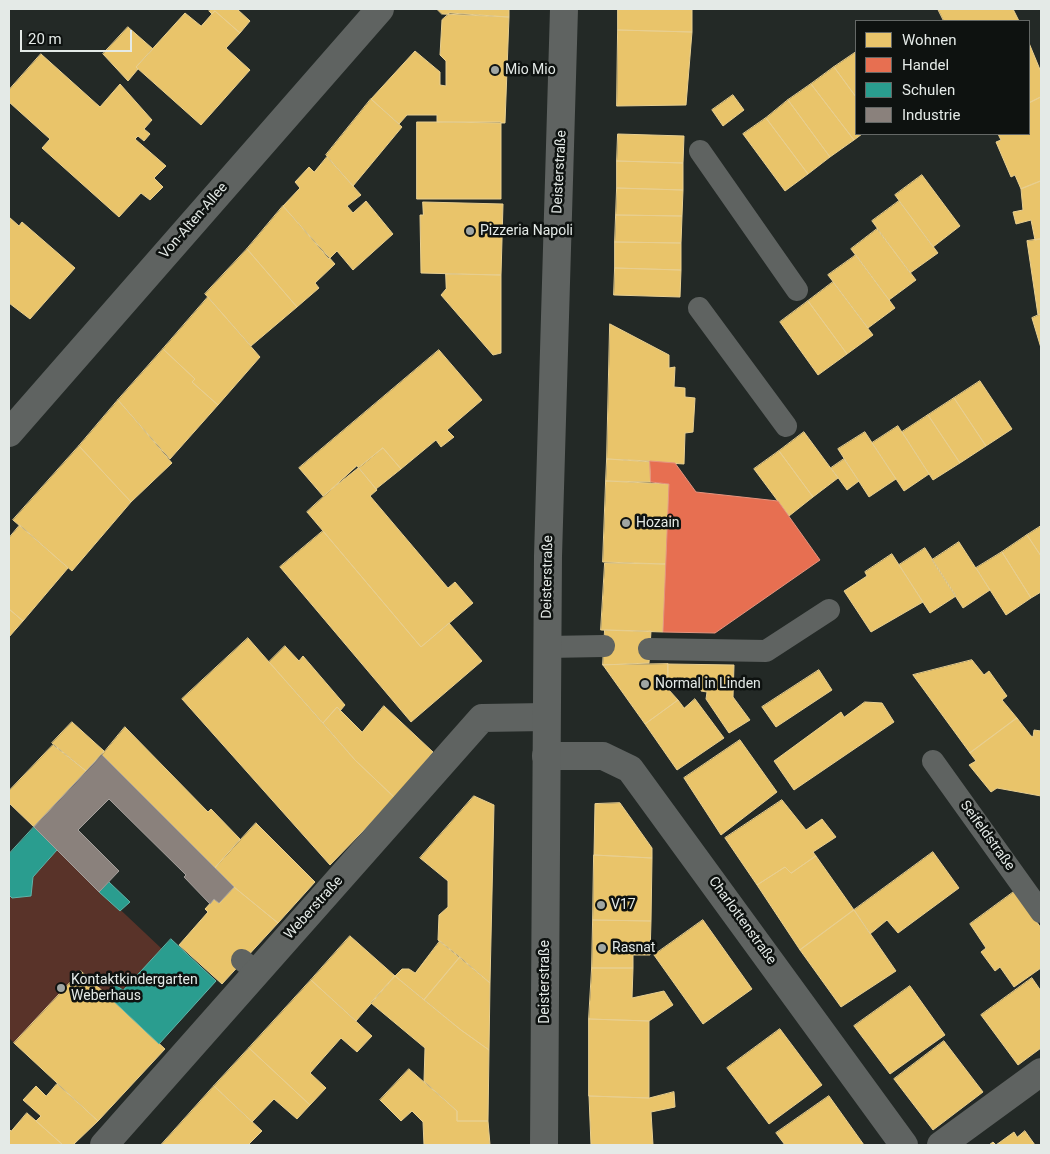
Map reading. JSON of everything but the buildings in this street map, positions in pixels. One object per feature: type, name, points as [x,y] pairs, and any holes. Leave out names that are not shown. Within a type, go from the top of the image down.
[{"type":"street","name":"Von-Alten-Allee","points":[[9,432],[380,9]]},
{"type":"street","name":"Deisterstraße","points":[[544,1145],[547,647],[554,305],[563,119],[564,9]]},
{"type":"street","name":"Weberstraße","points":[[104,1145],[250,966],[482,718],[546,718]]},
{"type":"street","name":"Charlottenstraße","points":[[546,756],[603,756],[630,769],[904,1145]]},
{"type":"street","points":[[941,1145],[1041,1072]]},
{"type":"lane","points":[[700,151],[797,290]]},
{"type":"lane","points":[[699,308],[786,426]]},
{"type":"lane","points":[[649,649],[766,651],[829,610]]},
{"type":"lane","points":[[547,647],[604,646]]},
{"type":"lane","name":"Seifeldstraße","points":[[933,761],[1041,912]]},
{"type":"shaded area","points":[[57,850],[162,949],[123,990],[115,985],[106,994],[81,971],[14,1043],[9,1038],[9,895],[12,898],[31,896],[33,877]]},
{"type":"place","name":"Mio Mio","points":[[495,70]]},
{"type":"place","name":"Pizzeria Napoli","points":[[470,231]]},
{"type":"place","name":"Hozain","points":[[626,523]]},
{"type":"place","name":"Normal in Linden","points":[[645,684]]},
{"type":"place","name":"V17","points":[[601,905]]},
{"type":"place","name":"Rasnat","points":[[602,948]]},
{"type":"place","name":"Kontaktkindergarten Weberhaus","points":[[61,988]]}]
